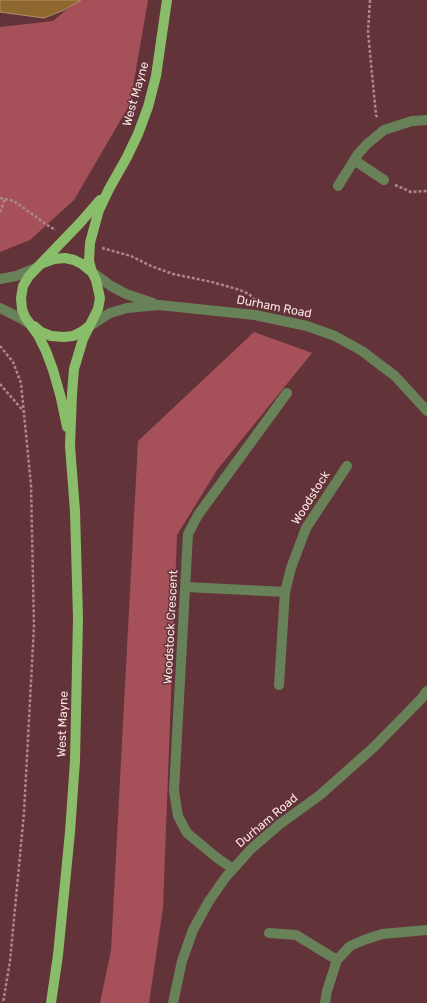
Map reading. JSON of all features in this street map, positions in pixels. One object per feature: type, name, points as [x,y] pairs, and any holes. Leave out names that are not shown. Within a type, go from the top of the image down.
[{"type":"main road","name":"West Mayne","points":[[70,446],[74,369],[80,346],[98,309],[100,298],[96,280],[89,261],[90,243],[99,210],[108,190],[130,152],[148,107],[158,63],[168,0]]},
{"type":"main road","name":"West Mayne","points":[[51,1003],[58,955],[70,832],[75,760],[78,618],[75,511],[70,446],[61,398],[46,351],[38,335],[25,317],[22,309],[21,298],[23,286],[29,276],[80,223],[108,190]]},
{"type":"main road","name":"West Mayne","points":[[36,268],[44,262],[54,258],[65,258],[82,264],[92,272]]},
{"type":"main road","points":[[30,324],[41,332],[51,336],[64,337],[73,336],[82,332],[88,327]]},
{"type":"street","points":[[338,186],[354,160],[367,144],[384,130],[412,121],[427,120]]},
{"type":"street","points":[[354,160],[384,180]]},
{"type":"street","points":[[0,279],[16,276],[36,268]]},
{"type":"street","name":"Durham Road","points":[[92,272],[111,286],[126,294],[159,305]]},
{"type":"street","name":"Durham Road","points":[[88,327],[110,314],[127,308],[159,305],[255,315],[307,326],[335,336],[362,351],[395,376],[427,411]]},
{"type":"street","points":[[0,308],[30,324]]},
{"type":"street","name":"Woodstock Crescent","points":[[233,869],[216,857],[188,833],[178,816],[174,791],[188,534],[198,515],[287,393]]},
{"type":"street","name":"Woodstock","points":[[279,685],[285,592],[291,568],[306,528],[347,466]]},
{"type":"street","points":[[186,587],[285,592]]},
{"type":"street","name":"Durham Road","points":[[173,1003],[182,961],[193,930],[208,901],[233,869],[250,849],[280,824],[320,795],[374,747],[427,691]]},
{"type":"street","points":[[325,1003],[327,991],[337,960],[350,946],[382,934],[427,930]]},
{"type":"street","points":[[269,933],[296,935],[337,960]]},
{"type":"path","points":[[370,0],[368,32],[376,115],[384,130]]},
{"type":"path","points":[[384,180],[411,192],[427,191]]},
{"type":"path","points":[[0,198],[14,201],[50,227],[60,232]]},
{"type":"path","points":[[0,212],[5,199]]},
{"type":"path","points":[[99,246],[131,256],[151,266],[174,274],[240,290],[249,294],[254,299],[255,315]]},
{"type":"path","points":[[0,346],[13,362],[22,383],[31,485],[34,626],[24,813],[10,961],[3,1003]]},
{"type":"path","points":[[0,384],[25,413]]},
{"type":"shaded area","points":[[78,0],[148,0],[130,104],[74,200],[30,240],[0,252],[0,27],[53,21]]},
{"type":"shaded area","points":[[254,332],[312,353],[217,470],[177,535],[163,908],[149,1003],[100,1003],[111,950],[138,441]]},
{"type":"building","points":[[0,0],[81,0],[64,10],[44,18],[0,12]]}]
